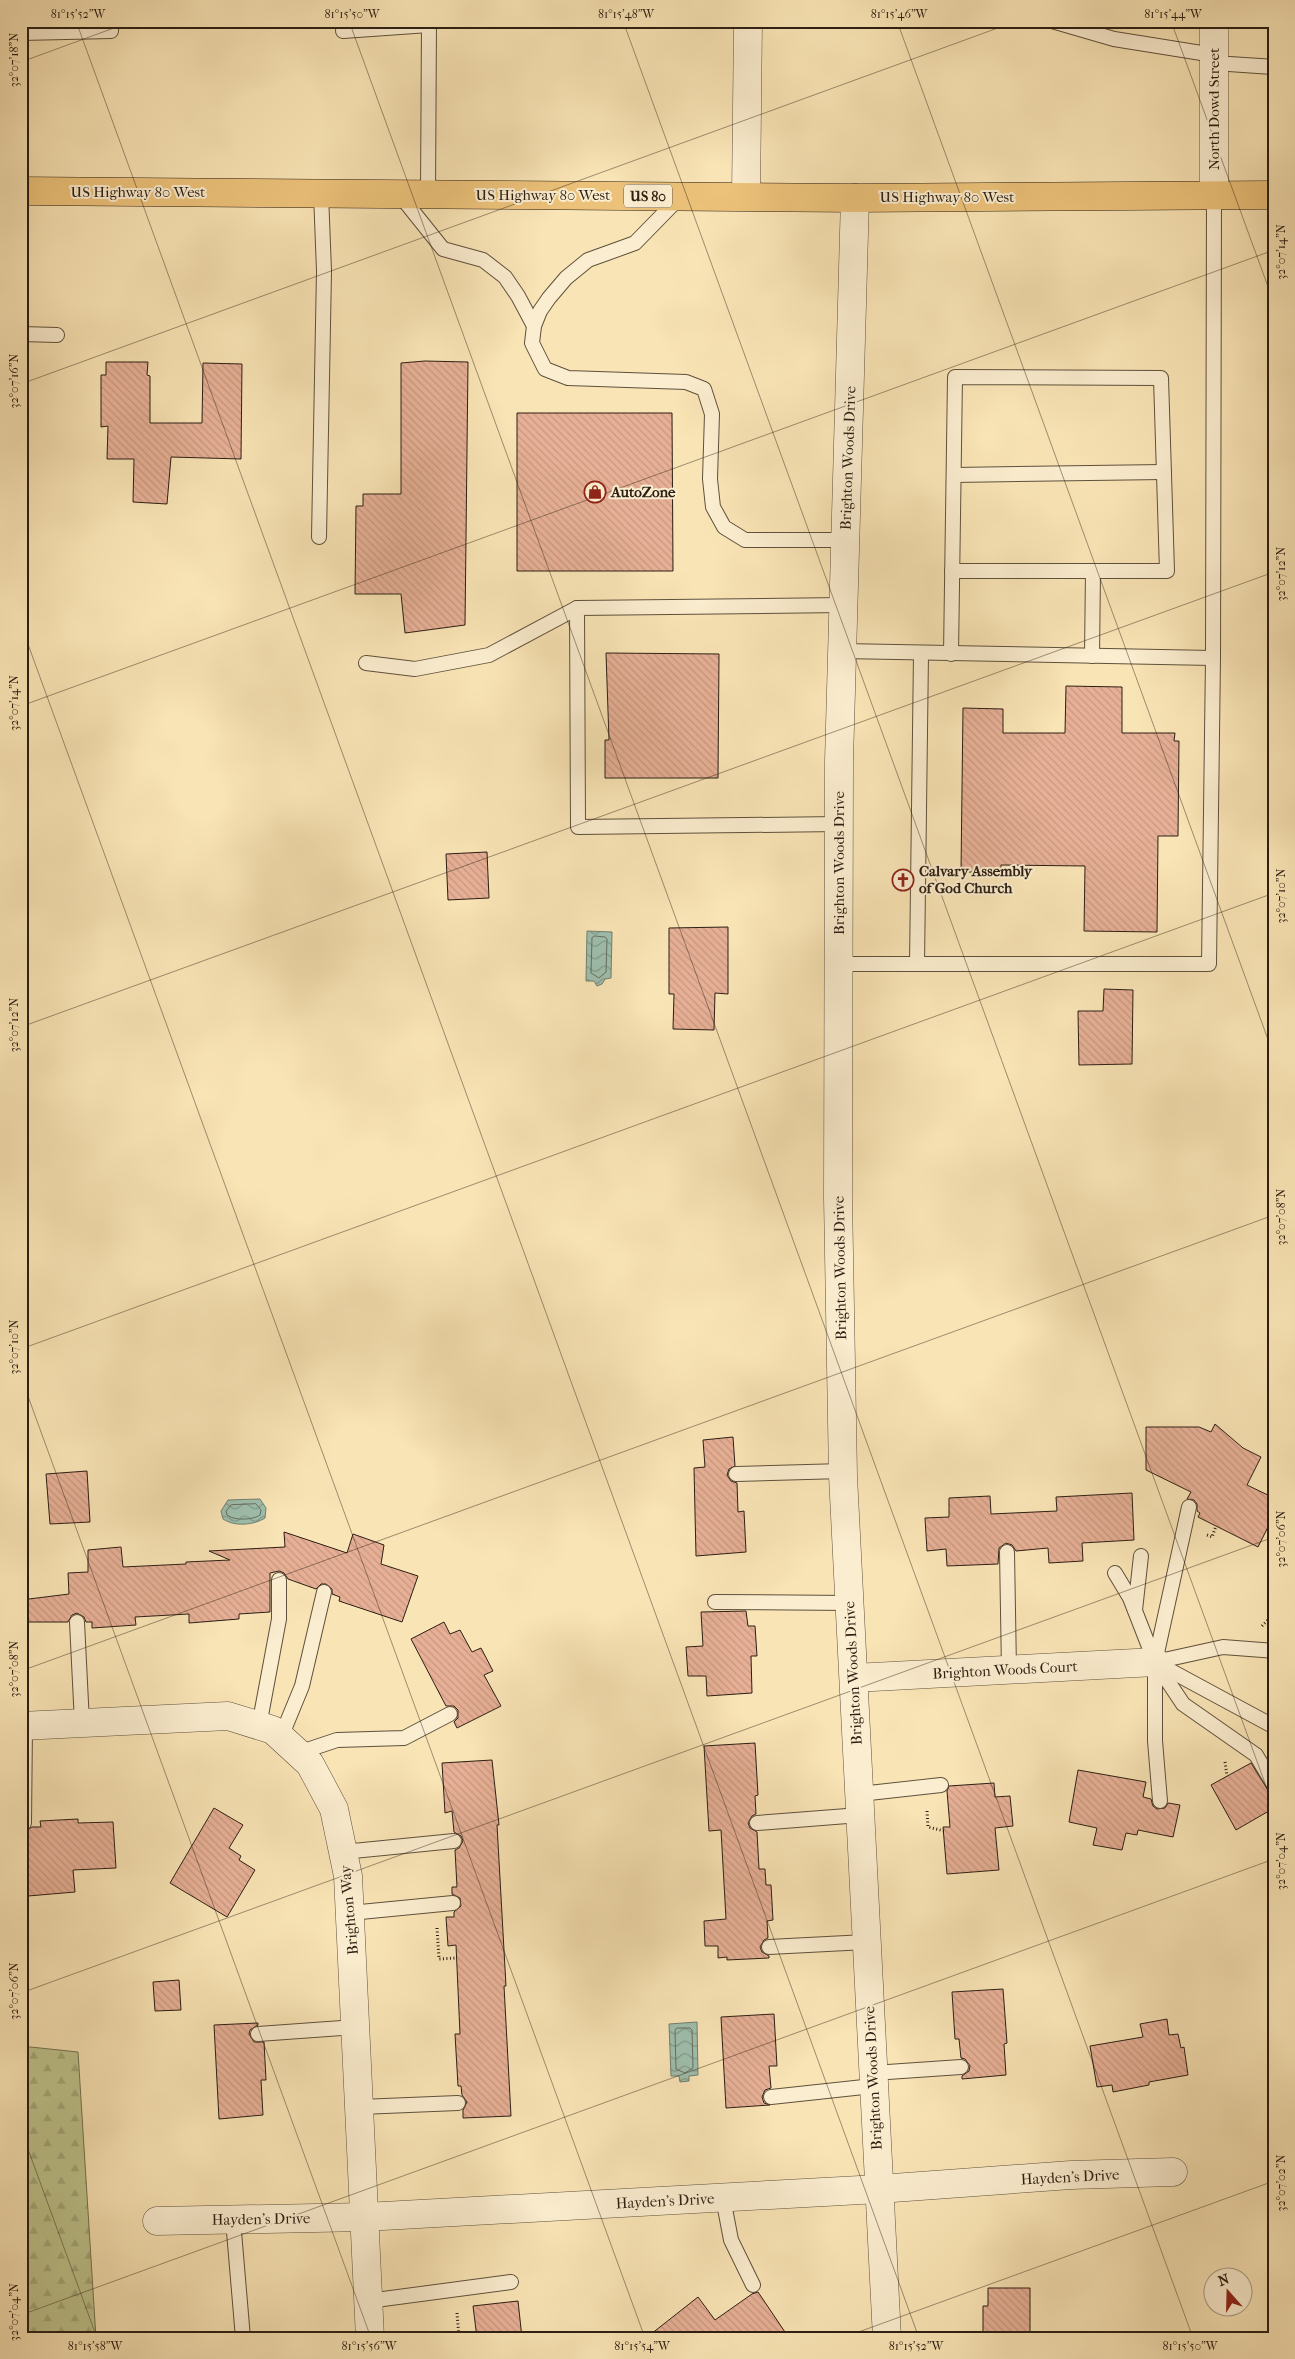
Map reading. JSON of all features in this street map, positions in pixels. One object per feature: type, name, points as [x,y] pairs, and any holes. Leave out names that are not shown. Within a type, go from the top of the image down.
[{"type":"main road","name":"US Highway 80 West","points":[[21,191],[855,198],[1274,195]]},
{"type":"street","points":[[746,196],[748,21]]},
{"type":"street","name":"North Dowd Street","points":[[1214,21],[1214,196]]},
{"type":"street","name":"Brighton Woods Drive","points":[[855,198],[839,824],[838,1198],[843,1471],[887,2338]]},
{"type":"street","name":"Brighton Woods Court","points":[[854,1678],[1155,1662]]},
{"type":"street","points":[[23,1726],[228,1716],[279,1739]]},
{"type":"street","name":"Brighton Way","points":[[279,1739],[310,1764],[334,1809],[348,1876],[370,2338]]},
{"type":"street","name":"Hayden's Drive","points":[[157,2221],[365,2217],[879,2189],[1071,2175],[1173,2172]]},
{"type":"lane","points":[[344,21],[344,31],[429,23],[428,194]]},
{"type":"lane","points":[[1052,21],[1114,39],[1214,59],[1274,67]]},
{"type":"lane","points":[[21,33],[111,26]]},
{"type":"lane","points":[[319,537],[324,271],[321,193]]},
{"type":"lane","points":[[399,194],[444,249],[483,260],[505,277],[518,296],[534,326]]},
{"type":"lane","points":[[681,196],[635,243],[588,260],[566,278],[540,311],[534,326],[532,343],[545,369],[568,378],[686,382],[704,389],[712,414],[710,479],[713,507],[724,527],[745,540],[846,540]]},
{"type":"lane","points":[[839,964],[1209,964],[1213,658],[1214,196]]},
{"type":"lane","points":[[21,334],[57,335]]},
{"type":"lane","points":[[951,654],[952,571],[954,475],[955,377],[1161,378],[1167,571],[952,571]]},
{"type":"lane","points":[[954,475],[1164,472]]},
{"type":"lane","points":[[1092,656],[1093,571]]},
{"type":"lane","points":[[366,663],[415,669],[489,654],[577,608],[844,605]]},
{"type":"lane","points":[[577,608],[578,826],[839,824]]},
{"type":"lane","points":[[842,651],[921,654],[1213,658]]},
{"type":"lane","points":[[917,964],[921,654]]},
{"type":"lane","points":[[736,1474],[843,1471]]},
{"type":"lane","points":[[1160,1801],[1155,1741],[1155,1662],[1189,1507]]},
{"type":"lane","points":[[1007,1552],[1009,1670]]},
{"type":"lane","points":[[1135,1610],[1141,1556]]},
{"type":"lane","points":[[1115,1572],[1135,1610],[1155,1662],[1183,1704],[1256,1755],[1274,1786]]},
{"type":"lane","points":[[279,1580],[279,1739]]},
{"type":"lane","points":[[279,1739],[302,1686],[324,1592]]},
{"type":"lane","points":[[715,1602],[850,1604]]},
{"type":"lane","points":[[77,1622],[82,1723]]},
{"type":"lane","points":[[1155,1662],[1223,1647],[1274,1651]]},
{"type":"lane","points":[[1155,1662],[1271,1725]]},
{"type":"lane","points":[[279,1739],[404,1738],[450,1714]]},
{"type":"lane","points":[[23,1726],[24,1824]]},
{"type":"lane","points":[[757,1823],[860,1805],[926,1786],[941,1785]]},
{"type":"lane","points":[[343,1852],[454,1841]]},
{"type":"lane","points":[[350,1913],[453,1903]]},
{"type":"lane","points":[[769,1947],[866,1942]]},
{"type":"lane","points":[[258,2034],[356,2026]]},
{"type":"lane","points":[[771,2097],[873,2079],[962,2067]]},
{"type":"lane","points":[[360,2107],[458,2103]]},
{"type":"lane","points":[[723,2198],[731,2240],[753,2285]]},
{"type":"lane","points":[[233,2220],[243,2338]]},
{"type":"lane","points":[[368,2301],[511,2282]]},
{"type":"path","points":[[926,1786],[928,1827],[944,1831]]},
{"type":"path","points":[[436,1905],[439,1959],[456,1958]]},
{"type":"green space","points":[[21,2046],[78,2052],[96,2338],[21,2338]]},
{"type":"water","points":[[587,931],[612,932],[611,978],[605,979],[602,984],[597,986],[594,981],[586,981]]},
{"type":"water","points":[[260,1499],[266,1508],[265,1518],[244,1524],[228,1522],[223,1519],[221,1511],[228,1500]]},
{"type":"water","points":[[697,2022],[698,2075],[689,2076],[689,2081],[680,2082],[679,2076],[671,2076],[669,2024]]},
{"type":"building","points":[[425,361],[468,362],[465,625],[405,633],[401,594],[355,594],[356,506],[363,506],[363,494],[401,494],[401,363]]},
{"type":"building","points":[[106,362],[148,362],[147,375],[150,376],[150,423],[202,423],[203,363],[242,364],[241,459],[171,457],[167,504],[133,502],[134,459],[107,459],[108,426],[101,427],[101,375],[106,375]]},
{"type":"building","name":"AutoZone","points":[[517,413],[672,413],[673,571],[517,571]]},
{"type":"building","points":[[606,653],[719,654],[718,778],[605,778],[605,740],[609,740]]},
{"type":"building","points":[[1066,686],[1122,687],[1122,733],[1175,733],[1174,741],[1179,741],[1178,836],[1158,836],[1157,932],[1084,931],[1085,866],[1001,865],[1001,872],[961,872],[963,708],[1003,709],[1003,733],[1065,733]]},
{"type":"building","points":[[487,852],[489,898],[448,900],[446,854]]},
{"type":"building","points":[[728,927],[728,994],[715,993],[714,1030],[673,1029],[674,994],[669,994],[669,928]]},
{"type":"building","points":[[1104,989],[1133,990],[1132,1064],[1079,1065],[1078,1011],[1103,1011]]},
{"type":"building","points":[[1215,1424],[1243,1448],[1261,1457],[1247,1485],[1274,1498],[1274,1515],[1258,1547],[1198,1517],[1200,1513],[1197,1511],[1197,1504],[1194,1500],[1187,1499],[1191,1492],[1146,1470],[1146,1427],[1199,1427],[1211,1432]]},
{"type":"building","points":[[733,1437],[735,1466],[729,1469],[727,1475],[731,1481],[737,1483],[738,1512],[744,1511],[746,1552],[696,1556],[694,1468],[705,1467],[703,1440]]},
{"type":"building","points":[[87,1471],[90,1522],[50,1524],[46,1474]]},
{"type":"building","points":[[1132,1493],[1134,1540],[1082,1543],[1083,1561],[1049,1563],[1048,1548],[1016,1551],[1012,1545],[1006,1543],[999,1548],[998,1564],[947,1566],[946,1549],[927,1551],[925,1518],[949,1517],[949,1498],[990,1496],[991,1514],[1057,1511],[1056,1497]]},
{"type":"building","points":[[284,1532],[347,1553],[353,1534],[384,1545],[381,1564],[418,1576],[402,1622],[339,1601],[340,1597],[332,1594],[332,1589],[326,1584],[321,1584],[316,1589],[288,1579],[284,1573],[279,1571],[270,1573],[270,1612],[239,1614],[239,1619],[189,1623],[189,1614],[135,1617],[136,1625],[92,1628],[92,1622],[86,1622],[84,1617],[77,1613],[72,1615],[68,1622],[21,1622],[21,1600],[69,1594],[68,1573],[88,1572],[88,1550],[121,1547],[123,1567],[230,1560],[209,1551],[285,1547]]},
{"type":"building","points":[[746,1611],[748,1626],[755,1626],[757,1656],[751,1656],[752,1693],[707,1696],[706,1676],[688,1676],[686,1647],[703,1646],[701,1612]]},
{"type":"building","points":[[444,1622],[450,1634],[460,1630],[472,1652],[481,1648],[493,1671],[484,1675],[501,1706],[457,1728],[454,1722],[458,1718],[458,1710],[454,1706],[446,1706],[411,1639]]},
{"type":"building","points":[[755,1743],[758,1795],[755,1796],[756,1814],[752,1816],[748,1823],[750,1828],[757,1832],[759,1869],[765,1869],[766,1885],[771,1885],[773,1920],[767,1921],[768,1938],[764,1940],[760,1947],[762,1952],[769,1956],[769,1958],[727,1960],[727,1957],[718,1958],[718,1946],[705,1946],[704,1921],[726,1919],[721,1830],[709,1831],[704,1746]]},
{"type":"building","points":[[492,1760],[499,1825],[497,1825],[511,2116],[463,2118],[463,2110],[467,2102],[462,2095],[461,2086],[458,2086],[455,2034],[460,2034],[456,1945],[448,1946],[446,1917],[454,1917],[454,1912],[461,1906],[460,1898],[452,1894],[452,1887],[457,1887],[455,1850],[459,1848],[463,1841],[461,1836],[454,1832],[452,1811],[445,1813],[442,1763]]},
{"type":"building","points":[[1251,1763],[1274,1800],[1274,1808],[1236,1830],[1211,1785]]},
{"type":"building","points":[[1078,1770],[1146,1782],[1143,1797],[1151,1799],[1153,1806],[1157,1809],[1165,1808],[1168,1803],[1180,1805],[1173,1837],[1138,1830],[1137,1835],[1126,1833],[1122,1850],[1093,1845],[1097,1828],[1069,1822]]},
{"type":"building","points":[[994,1783],[995,1797],[1010,1796],[1013,1826],[995,1828],[999,1870],[947,1874],[943,1827],[950,1827],[947,1791],[949,1786]]},
{"type":"building","points":[[214,1808],[243,1825],[229,1848],[241,1856],[239,1860],[255,1870],[227,1917],[170,1883]]},
{"type":"building","points":[[78,1819],[78,1823],[113,1822],[116,1868],[73,1870],[75,1892],[28,1896],[24,1832],[32,1827],[41,1827],[40,1821]]},
{"type":"building","points":[[179,1980],[181,2010],[155,2011],[153,1982]]},
{"type":"building","points":[[1003,1989],[1007,2043],[1004,2044],[1006,2075],[962,2079],[962,2076],[969,2071],[970,2066],[965,2059],[961,2058],[959,2039],[955,2039],[952,1992]]},
{"type":"building","points":[[774,2014],[777,2066],[769,2066],[771,2088],[765,2090],[762,2097],[764,2103],[770,2105],[726,2108],[721,2017]]},
{"type":"building","points":[[1167,2019],[1169,2035],[1178,2034],[1181,2048],[1184,2047],[1188,2075],[1149,2082],[1149,2085],[1113,2092],[1112,2085],[1097,2087],[1090,2046],[1143,2037],[1140,2024]]},
{"type":"building","points":[[258,2023],[258,2025],[250,2030],[249,2034],[254,2042],[264,2042],[266,2080],[261,2080],[263,2115],[219,2119],[214,2025]]},
{"type":"building","points":[[988,2288],[1030,2288],[1030,2338],[983,2338],[983,2306],[988,2306]]},
{"type":"building","points":[[758,2292],[789,2338],[646,2338],[698,2297],[715,2320],[752,2294]]},
{"type":"building","points":[[518,2301],[522,2338],[477,2338],[473,2306]]},
{"type":"place","name":"AutoZone","points":[[595,492]]},
{"type":"place","name":"Calvary Assembly of God Church","points":[[903,880]]}]
